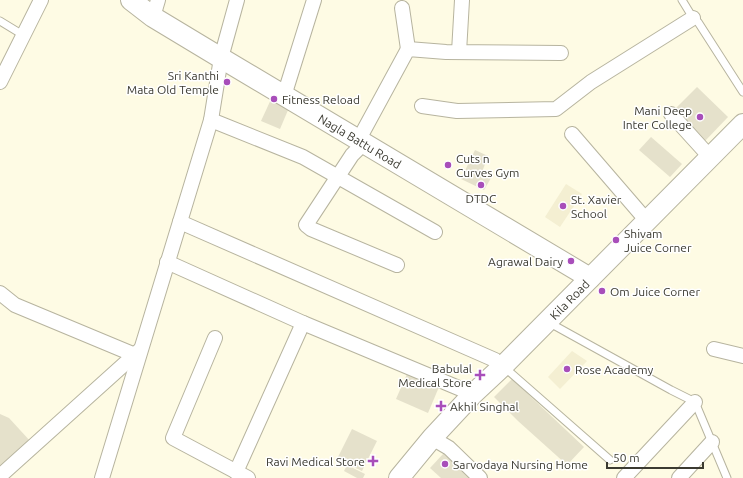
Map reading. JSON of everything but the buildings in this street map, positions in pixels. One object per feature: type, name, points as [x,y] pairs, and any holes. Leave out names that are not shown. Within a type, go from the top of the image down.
[{"type":"street","points":[[0,82],[41,0]]},
{"type":"street","name":"Nagla Battu Road","points":[[131,0],[155,8],[221,58],[590,278]]},
{"type":"street","points":[[106,476],[138,352],[211,120],[221,58],[237,0]]},
{"type":"street","points":[[284,96],[314,0]]},
{"type":"street","points":[[459,52],[462,0]]},
{"type":"street","points":[[397,265],[311,229],[306,225],[337,176],[361,142],[408,49],[402,8]]},
{"type":"street","points":[[422,106],[457,111],[556,109],[591,82],[693,18]]},
{"type":"street","points":[[408,49],[459,52],[562,53]]},
{"type":"street","points":[[671,114],[710,157]]},
{"type":"street","points":[[211,120],[303,157],[435,232]]},
{"type":"street","name":"Kila Road","points":[[399,478],[432,438],[473,394],[648,221],[743,124]]},
{"type":"street","points":[[572,134],[648,221]]},
{"type":"street","points":[[180,222],[495,360],[503,366]]},
{"type":"street","points":[[167,262],[303,323],[473,394]]},
{"type":"street","points":[[0,293],[15,305],[138,352]]},
{"type":"street","points":[[215,338],[173,438],[242,475],[303,323]]},
{"type":"street","points":[[714,349],[743,356]]},
{"type":"street","points":[[0,476],[138,352]]},
{"type":"street","points":[[624,478],[695,402]]},
{"type":"street","points":[[432,438],[449,448],[480,478]]},
{"type":"street","points":[[679,478],[712,442]]},
{"type":"lane","points":[[682,0],[743,92]]},
{"type":"lane","points":[[0,21],[23,35]]},
{"type":"lane","points":[[547,322],[695,402],[727,478]]},
{"type":"lane","points":[[503,366],[610,460]]},
{"type":"shaded area","name":"St. Xavier School","points":[[566,184],[582,194],[560,227],[545,217]]},
{"type":"shaded area","name":"Rose Academy","points":[[572,351],[587,361],[560,389],[548,377]]},
{"type":"place","name":"Sri Kanthi Mata Old Temple","points":[[227,82]]},
{"type":"place","name":"Fitness Reload","points":[[274,99]]},
{"type":"place","name":"Mani Deep Inter College","points":[[700,117]]},
{"type":"place","name":"Cuts n Curves Gym","points":[[448,165]]},
{"type":"place","name":"DTDC","points":[[481,185]]},
{"type":"place","name":"St. Xavier School","points":[[563,206]]},
{"type":"place","name":"Shivam Juice Corner","points":[[616,240]]},
{"type":"place","name":"Agrawal Dairy","points":[[571,261]]},
{"type":"place","name":"Om Juice Corner","points":[[602,291]]},
{"type":"place","name":"Rose Academy","points":[[567,369]]},
{"type":"place","name":"Babulal Medical Store","points":[[480,375]]},
{"type":"place","name":"Akhil Singhal","points":[[441,406]]},
{"type":"place","name":"Ravi Medical Store","points":[[373,461]]},
{"type":"place","name":"Sarvodaya Nursing Home","points":[[445,464]]}]
